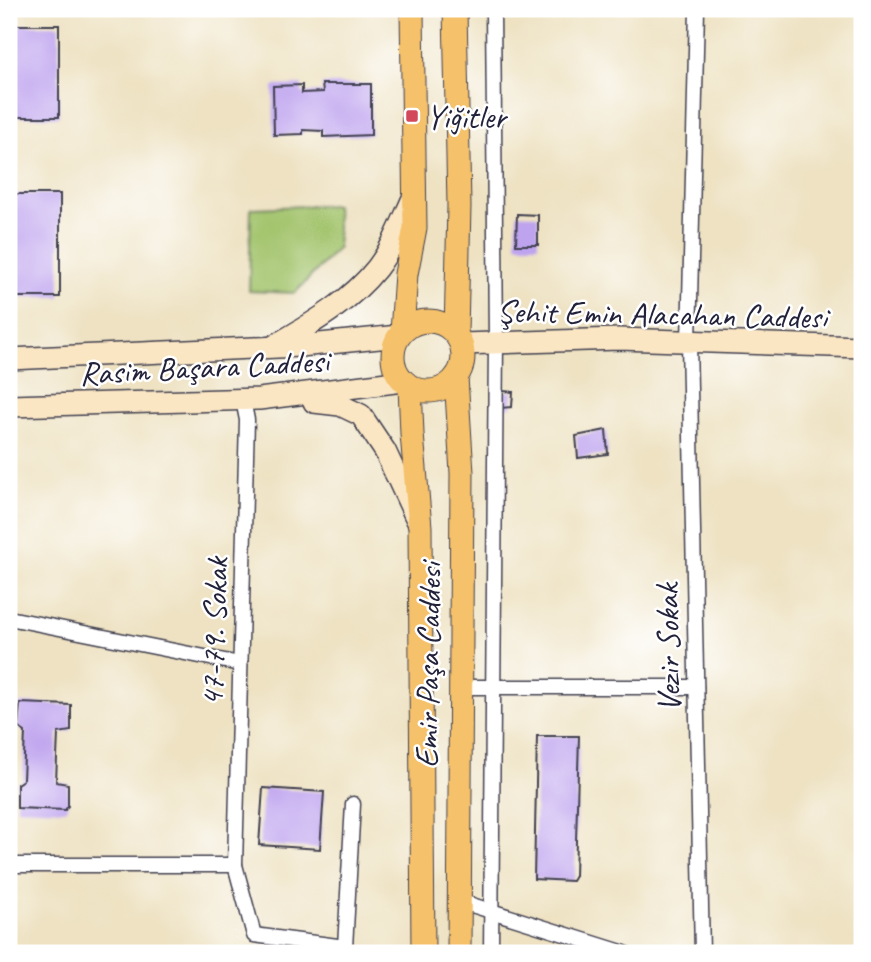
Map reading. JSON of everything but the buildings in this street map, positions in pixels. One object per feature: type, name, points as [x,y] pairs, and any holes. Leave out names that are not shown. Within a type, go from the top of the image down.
[{"type":"main road","points":[[412,9],[415,229],[406,274],[400,334],[393,353],[394,365],[407,384],[427,391],[438,390],[456,377],[462,368],[464,355],[458,338],[459,206],[455,9]]},
{"type":"main road","points":[[400,334],[412,324],[435,321],[447,325],[458,338]]},
{"type":"main road","name":"Emir Paşa Caddesi","points":[[456,377],[462,473],[459,953]]},
{"type":"main road","name":"Emir Paşa Caddesi","points":[[407,384],[420,527],[423,953]]},
{"type":"street","points":[[491,953],[496,341],[493,9]]},
{"type":"street","name":"Vezir Sokak","points":[[696,9],[689,342],[702,953]]},
{"type":"street","points":[[272,347],[322,317],[350,296],[378,266],[398,232],[414,196]]},
{"type":"street","name":"Rasim Başara Caddesi","points":[[9,359],[272,347],[400,334]]},
{"type":"street","name":"Şehit Emin Alacahan Caddesi","points":[[458,338],[496,341],[620,340],[862,347]]},
{"type":"street","name":"Rasim Başara Caddesi","points":[[9,406],[251,400],[407,384]]},
{"type":"street","points":[[251,400],[340,405],[361,415],[385,451],[420,527]]},
{"type":"street","name":"47-79. Sokak","points":[[251,400],[247,420],[235,866],[254,935],[345,950]]},
{"type":"street","points":[[9,618],[240,664]]},
{"type":"street","points":[[460,687],[696,687]]},
{"type":"street","points":[[345,950],[353,804]]},
{"type":"street","points":[[9,865],[235,866]]},
{"type":"street","points":[[459,901],[625,953]]},
{"type":"green space","points":[[336,205],[338,248],[295,293],[249,291],[251,208]]},
{"type":"place","name":"Yiğitler","points":[[412,116]]}]
